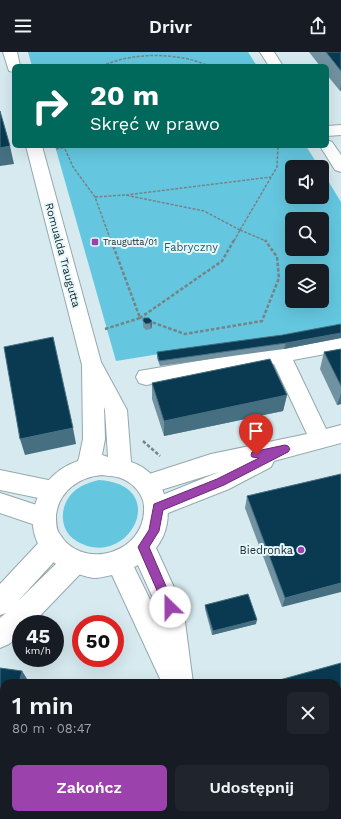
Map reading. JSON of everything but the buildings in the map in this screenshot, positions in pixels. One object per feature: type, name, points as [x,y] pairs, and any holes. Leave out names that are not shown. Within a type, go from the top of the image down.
[{"type":"main road","points":[[10,52],[13,64]]},
{"type":"main road","points":[[267,52],[275,64]]},
{"type":"main road","points":[[329,131],[341,130]]},
{"type":"main road","name":"Romualda Traugutta","points":[[35,148],[92,365],[94,439],[87,468]]},
{"type":"main road","points":[[329,148],[341,167]]},
{"type":"main road","points":[[146,377],[341,344]]},
{"type":"main road","points":[[280,355],[320,439]]},
{"type":"main road","name":"Romualda Traugutta","points":[[92,365],[116,410],[118,451],[121,467]]},
{"type":"main road","points":[[148,484],[211,464],[285,449],[341,434]]},
{"type":"main road","points":[[158,507],[221,482],[285,449]]},
{"type":"main road","points":[[102,465],[121,467],[132,472],[148,484],[152,491],[158,507],[158,517],[154,531],[143,547],[133,555],[119,562],[101,566],[75,562],[62,554],[53,545],[45,530],[44,517],[47,501],[60,483],[72,473],[102,465]]},
{"type":"main road","points":[[0,480],[53,491]]},
{"type":"main road","points":[[0,503],[44,517]]},
{"type":"main road","points":[[0,603],[53,545]]},
{"type":"main road","points":[[143,547],[170,607],[179,679]]},
{"type":"main road","points":[[0,635],[19,619],[75,562]]},
{"type":"main road","points":[[119,562],[174,679]]},
{"type":"path","points":[[106,64],[122,57],[145,53],[184,56],[207,64]]},
{"type":"path","points":[[84,333],[140,318],[222,261],[278,162],[278,148]]},
{"type":"path","points":[[65,149],[73,167],[95,197],[140,318]]},
{"type":"path","points":[[95,197],[125,195],[271,176]]},
{"type":"path","points":[[125,195],[204,211],[240,230],[265,239],[277,256],[279,278],[262,321],[185,334],[140,318]]},
{"type":"path","points":[[141,439],[157,455],[165,458]]},
{"type":"green space","points":[[28,52],[248,52],[256,64],[31,64]]},
{"type":"green space","name":"Fabryczny","points":[[56,148],[307,148],[315,160],[285,160],[285,204],[329,204],[329,182],[341,202],[341,325],[116,361]]},
{"type":"green space","points":[[99,480],[122,485],[134,496],[138,510],[135,525],[125,537],[111,546],[94,547],[75,540],[69,535],[63,522],[63,514],[64,507],[71,494],[90,482]]},
{"type":"place","name":"Traugutta/01","points":[[95,242]]},
{"type":"place","name":"Biedronka","points":[[301,550]]},
{"type":"route","points":[[170,607],[143,547],[154,531],[158,517],[158,507],[221,482],[285,449],[256,455]]}]
